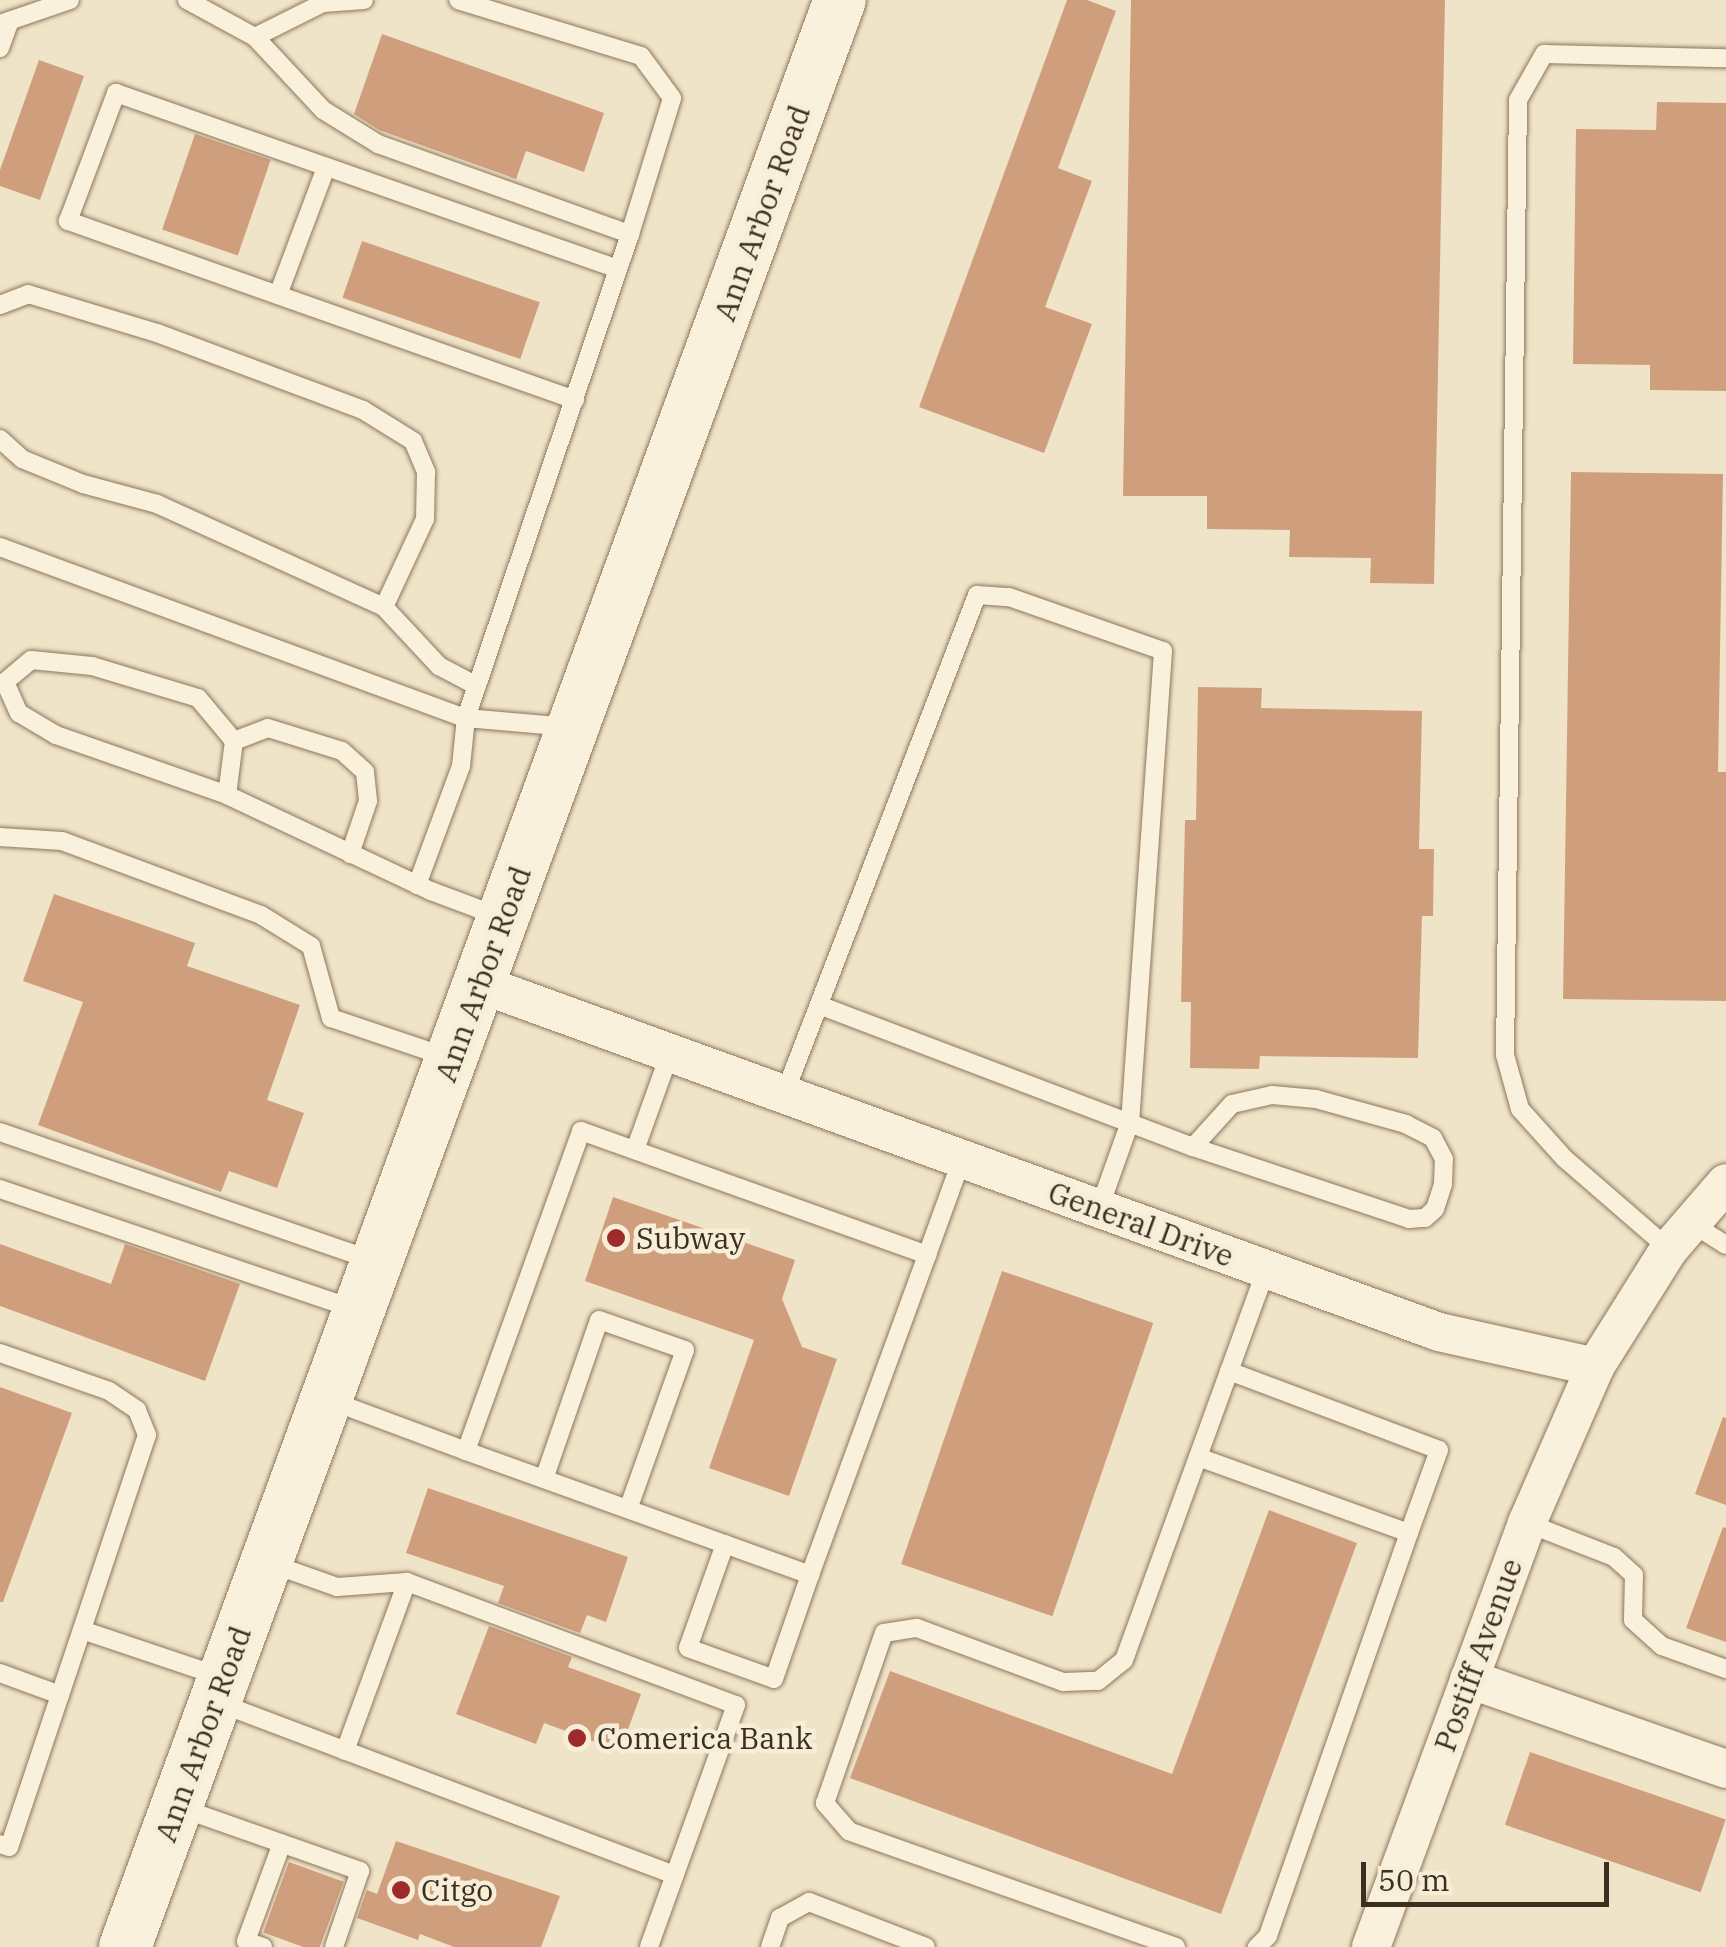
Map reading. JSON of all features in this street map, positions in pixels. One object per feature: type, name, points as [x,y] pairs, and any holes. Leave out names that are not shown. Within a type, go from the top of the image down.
[{"type":"main road","name":"Ann Arbor Road","points":[[125,1947],[840,0]]},
{"type":"street","name":"General Drive","points":[[480,984],[1439,1332],[1595,1367]]},
{"type":"street","points":[[1595,1367],[1680,1236],[1726,1183]]},
{"type":"street","name":"Postiff Avenue","points":[[1371,1947],[1527,1523],[1595,1367]]},
{"type":"street","points":[[1469,1679],[1726,1769]]},
{"type":"lane","points":[[0,48],[5,22],[70,0]]},
{"type":"lane","points":[[186,0],[255,38],[323,110],[378,144],[630,234]]},
{"type":"lane","points":[[255,38],[323,3],[364,0]]},
{"type":"lane","points":[[417,885],[461,766],[466,718],[575,400],[672,98],[641,56],[458,0]]},
{"type":"lane","points":[[1726,58],[1544,54],[1518,100],[1505,1056],[1520,1108],[1564,1158],[1680,1236],[1726,1244]]},
{"type":"lane","points":[[575,400],[68,221],[116,93],[618,269]]},
{"type":"lane","points":[[278,295],[326,166]]},
{"type":"lane","points":[[0,305],[28,294],[157,334],[363,410],[412,441],[426,472],[425,519],[384,607]]},
{"type":"lane","points":[[0,439],[22,459],[83,484],[157,504],[384,607],[439,666],[478,686]]},
{"type":"lane","points":[[0,547],[466,718],[573,728]]},
{"type":"lane","points":[[784,1095],[977,595],[1008,597],[1163,651],[1130,1122],[1099,1209]]},
{"type":"lane","points":[[226,795],[234,741],[198,698],[92,666],[31,660],[4,682],[19,713],[56,734],[226,795],[417,885],[504,918]]},
{"type":"lane","points":[[234,741],[268,728],[342,751],[365,772],[368,800],[350,854]]},
{"type":"lane","points":[[0,837],[62,842],[262,914],[312,946],[332,1018],[452,1059]]},
{"type":"lane","points":[[819,1005],[1193,1147],[1408,1219],[1425,1218],[1436,1209],[1443,1184],[1444,1158],[1432,1138],[1406,1124],[1316,1098],[1272,1094],[1232,1104],[1193,1147]]},
{"type":"lane","points":[[635,1150],[670,1054]]},
{"type":"lane","points":[[466,1451],[581,1131],[927,1256]]},
{"type":"lane","points":[[0,1132],[377,1262]]},
{"type":"lane","points":[[725,1544],[688,1648],[774,1679],[962,1159]]},
{"type":"lane","points":[[0,1189],[359,1311]]},
{"type":"lane","points":[[1176,1947],[848,1830],[825,1803],[884,1632],[917,1628],[1062,1682],[1098,1681],[1124,1660],[1266,1269]]},
{"type":"lane","points":[[544,1478],[600,1320],[685,1350],[628,1509]]},
{"type":"lane","points":[[0,1353],[109,1391],[137,1410],[147,1434],[9,1847],[0,1844]]},
{"type":"lane","points":[[1229,1371],[1439,1450],[1268,1936],[1256,1947]]},
{"type":"lane","points":[[328,1400],[810,1575]]},
{"type":"lane","points":[[1198,1457],[1409,1533]]},
{"type":"lane","points":[[1527,1523],[1614,1557],[1634,1576],[1633,1620],[1662,1646],[1726,1669]]},
{"type":"lane","points":[[267,1562],[337,1588],[407,1582],[736,1705],[649,1947]]},
{"type":"lane","points":[[345,1751],[407,1582]]},
{"type":"lane","points":[[82,1630],[220,1690],[345,1751],[674,1876]]},
{"type":"lane","points":[[0,1673],[60,1695]]},
{"type":"lane","points":[[177,1806],[360,1872],[334,1947]]},
{"type":"lane","points":[[263,1947],[246,1941],[282,1843]]},
{"type":"lane","points":[[770,1947],[780,1918],[809,1902],[926,1947]]},
{"type":"building","points":[[1067,0],[1087,0],[1116,11],[1058,168],[1092,181],[1045,307],[1092,324],[1044,453],[919,407]]},
{"type":"building","points":[[1131,0],[1445,0],[1434,584],[1370,583],[1371,558],[1289,557],[1290,530],[1207,529],[1207,496],[1123,496]]},
{"type":"building","points":[[382,34],[604,113],[584,172],[526,151],[516,179],[379,130],[354,114]]},
{"type":"building","points":[[39,60],[84,76],[40,200],[0,186],[0,170]]},
{"type":"building","points":[[1657,102],[1726,103],[1726,391],[1650,390],[1650,365],[1573,364],[1576,129],[1656,130]]},
{"type":"building","points":[[195,134],[271,160],[238,256],[162,229]]},
{"type":"building","points":[[362,241],[540,302],[520,359],[342,298]]},
{"type":"building","points":[[1571,472],[1723,474],[1718,772],[1726,772],[1726,1001],[1563,999]]},
{"type":"building","points":[[1198,687],[1262,688],[1261,708],[1422,711],[1419,849],[1434,849],[1433,916],[1422,916],[1418,1058],[1260,1056],[1259,1069],[1190,1068],[1191,1002],[1181,1002],[1185,820],[1196,820]]},
{"type":"building","points":[[54,894],[195,943],[187,966],[300,1005],[267,1100],[304,1113],[277,1188],[229,1171],[221,1192],[38,1125],[83,1002],[23,981]]},
{"type":"building","points":[[613,1197],[795,1260],[782,1299],[802,1347],[837,1359],[789,1496],[709,1468],[754,1340],[585,1281]]},
{"type":"building","points":[[0,1244],[111,1284],[125,1244],[240,1284],[205,1381],[0,1306]]},
{"type":"building","points":[[1002,1271],[1153,1323],[1052,1616],[901,1564]]},
{"type":"building","points":[[0,1387],[72,1413],[3,1602],[0,1602]]},
{"type":"building","points":[[1723,1417],[1726,1418],[1726,1505],[1695,1494]]},
{"type":"building","points":[[428,1488],[628,1557],[606,1622],[587,1615],[580,1633],[498,1603],[504,1586],[406,1553]]},
{"type":"building","points":[[1269,1510],[1357,1543],[1221,1914],[850,1778],[890,1671],[1172,1774]]},
{"type":"building","points":[[1723,1527],[1726,1528],[1726,1642],[1686,1628]]},
{"type":"building","points":[[489,1626],[572,1657],[568,1667],[641,1694],[620,1751],[544,1723],[536,1744],[456,1714]]},
{"type":"building","points":[[1530,1752],[1726,1819],[1701,1892],[1505,1825]]},
{"type":"building","points":[[396,1841],[560,1896],[541,1947],[454,1947],[420,1934],[418,1940],[357,1918],[367,1890],[377,1894]]},
{"type":"building","points":[[289,1862],[344,1882],[320,1947],[303,1947],[263,1932]]},
{"type":"place","name":"Subway","points":[[616,1238]]},
{"type":"place","name":"Comerica Bank","points":[[577,1738]]},
{"type":"place","name":"Citgo","points":[[401,1890]]}]
